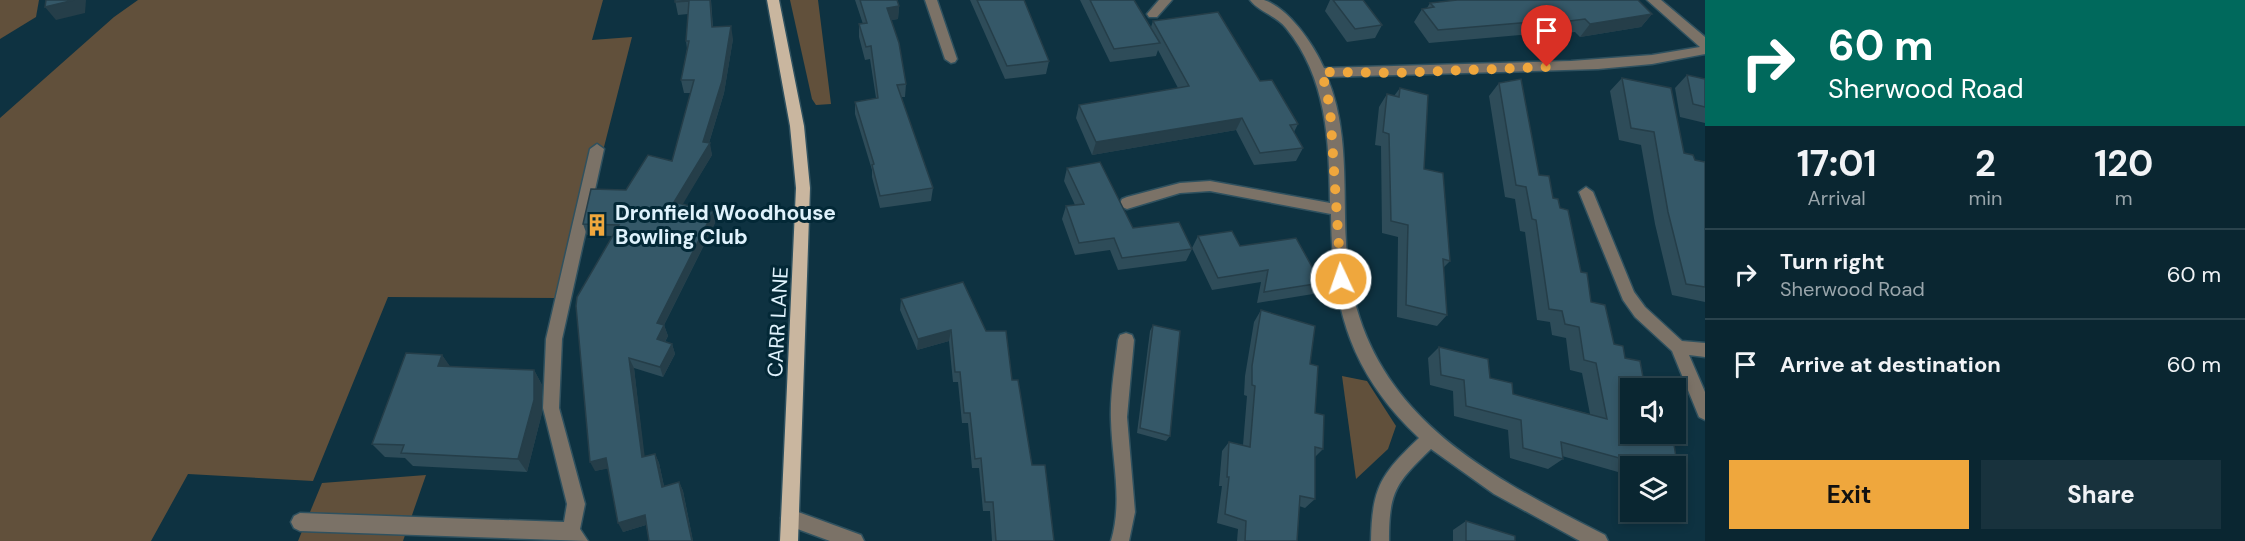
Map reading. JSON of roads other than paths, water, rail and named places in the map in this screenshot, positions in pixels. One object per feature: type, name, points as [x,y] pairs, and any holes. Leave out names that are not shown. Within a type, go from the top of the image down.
[{"type":"main road","name":"CARR LANE","points":[[773,0],[797,126],[803,188],[804,224],[789,541]]},
{"type":"street","points":[[931,0],[951,59]]},
{"type":"street","points":[[1154,14],[1166,0]]},
{"type":"street","points":[[1653,0],[1705,44]]},
{"type":"street","points":[[1267,2],[1297,30],[1322,72],[1330,108],[1341,279],[1350,320],[1369,361],[1397,403],[1430,439],[1465,467],[1511,496],[1599,541]]},
{"type":"street","points":[[1322,72],[1384,73],[1547,67],[1658,59],[1705,50]]},
{"type":"street","points":[[300,522],[552,530],[575,537],[576,504],[551,408],[554,339],[597,149]]},
{"type":"street","points":[[1127,203],[1180,188],[1210,186],[1338,210]]},
{"type":"street","points":[[1586,192],[1628,296],[1640,312],[1678,347],[1705,412]]},
{"type":"street","points":[[1120,541],[1125,516],[1120,391],[1126,340]]},
{"type":"street","points":[[1678,347],[1705,350]]},
{"type":"street","points":[[1380,541],[1383,490],[1394,474],[1430,439]]},
{"type":"street","points":[[790,518],[855,541]]},
{"type":"place","name":"Dronfield Woodhouse Bowling Club","points":[[597,225]]}]
